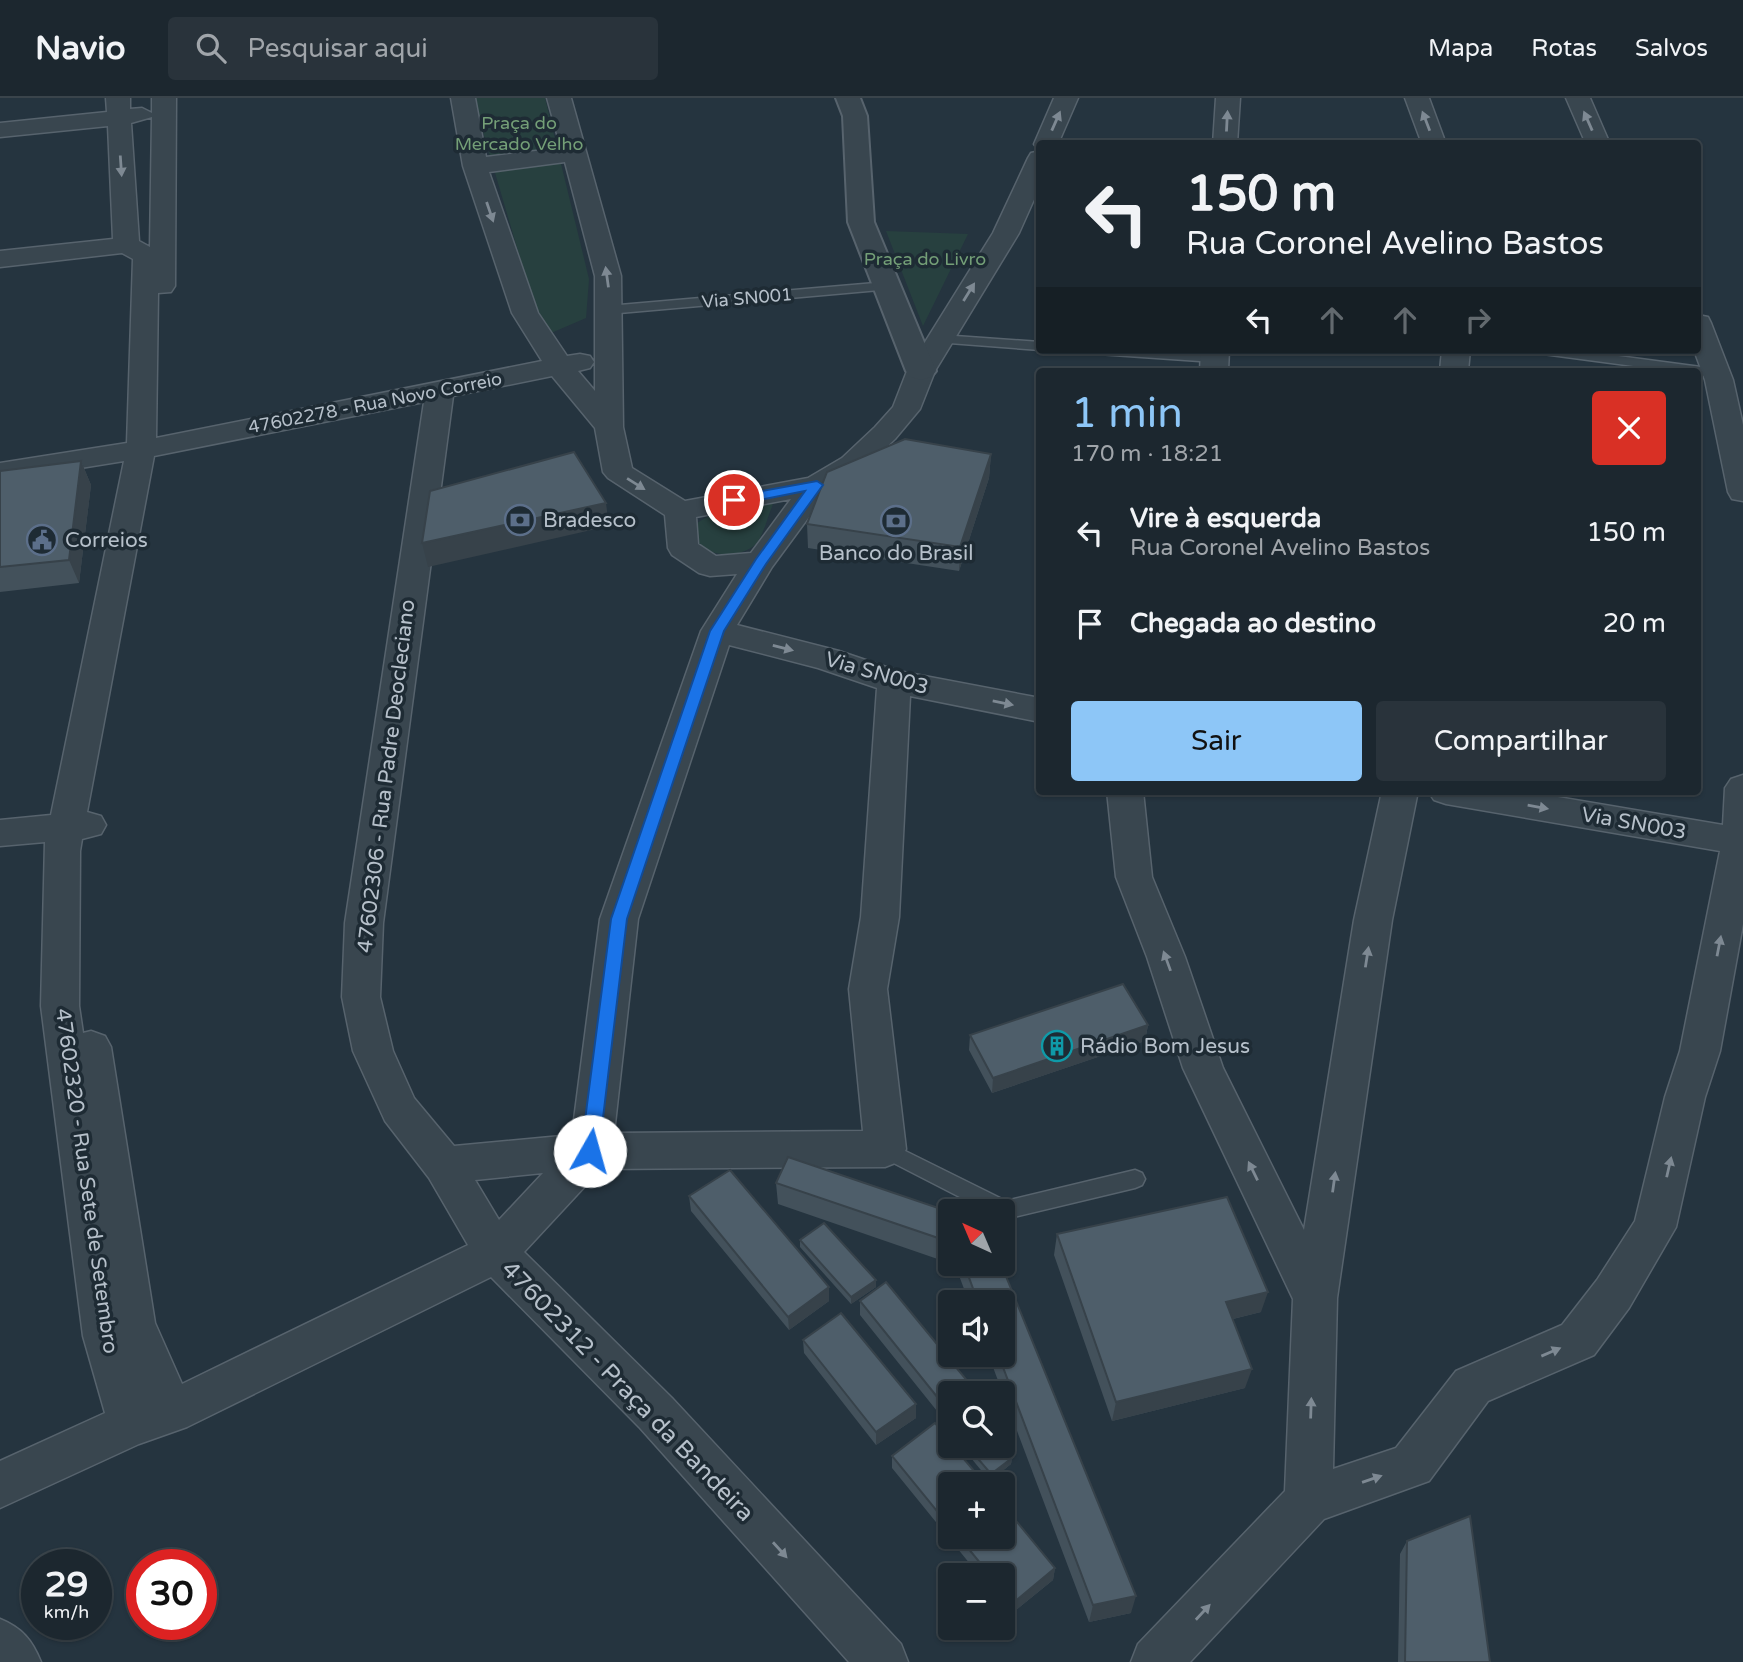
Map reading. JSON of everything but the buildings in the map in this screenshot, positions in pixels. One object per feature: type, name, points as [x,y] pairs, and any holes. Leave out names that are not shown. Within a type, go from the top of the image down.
[{"type":"street","points":[[463,98],[475,166],[525,313],[559,366],[609,426]]},
{"type":"street","points":[[559,98],[608,276],[609,426],[618,472],[680,511],[817,485],[852,464],[885,433],[906,409],[921,371],[1006,233],[1036,167]]},
{"type":"street","points":[[848,98],[855,116],[861,222],[921,371]]},
{"type":"street","points":[[1048,140],[1066,98]]},
{"type":"street","points":[[1225,140],[1228,98]]},
{"type":"street","points":[[1417,98],[1433,140]]},
{"type":"street","points":[[1578,98],[1596,140]]},
{"type":"street","points":[[0,130],[117,108],[164,105],[145,251],[150,448],[137,570],[77,826],[0,833]]},
{"type":"street","points":[[117,108],[145,251]]},
{"type":"street","points":[[475,166],[574,154]]},
{"type":"street","points":[[0,258],[145,251]]},
{"type":"street","points":[[1701,331],[1716,373],[1743,492]]},
{"type":"street","name":"47602278 - Rua Novo Correio","points":[[0,472],[150,448],[609,356]]},
{"type":"street","name":"47602306 - Rua Padre Deocleciano","points":[[440,390],[367,896],[361,997],[373,1051],[398,1109],[444,1165],[496,1253]]},
{"type":"street","name":"47602320 - Rua Sete de Setembro","points":[[150,448],[112,604],[77,826],[62,851],[60,1006],[105,1336],[151,1418]]},
{"type":"street","points":[[590,1151],[619,919],[717,631],[760,562],[817,485]]},
{"type":"street","points":[[680,511],[683,548],[710,566],[760,562]]},
{"type":"street","name":"Via SN003","points":[[717,631],[827,659],[894,682],[1036,709]]},
{"type":"street","points":[[444,1165],[590,1151],[885,1149],[868,989],[880,917],[894,682]]},
{"type":"street","points":[[1156,1662],[1308,1501],[1412,1465],[1472,1386],[1578,1340],[1613,1294],[1655,1227],[1685,1097],[1700,1051],[1740,841],[1743,788]]},
{"type":"street","points":[[1125,795],[1133,877],[1166,957],[1203,1068],[1315,1298]]},
{"type":"street","points":[[1308,1501],[1315,1298],[1373,920],[1399,795]]},
{"type":"street","name":"Via SN003","points":[[1470,795],[1740,841]]},
{"type":"street","name":"47602312 - Praça da Bandeira","points":[[590,1151],[496,1253],[656,1413],[865,1655]]},
{"type":"street","points":[[0,1485],[151,1418],[496,1253]]},
{"type":"street","points":[[0,1644],[16,1662]]},
{"type":"lane","name":"Via SN001","points":[[608,310],[887,286]]},
{"type":"lane","points":[[941,339],[1036,346]]},
{"type":"lane","points":[[1144,354],[1214,360]]},
{"type":"lane","points":[[1573,354],[1678,368]]},
{"type":"lane","points":[[1701,371],[1716,373]]},
{"type":"lane","points":[[885,1149],[945,1182],[1005,1210],[1135,1179]]},
{"type":"green space","name":"Praça do Mercado Velho","points":[[473,98],[545,98],[589,279],[586,318],[551,333],[536,312]]},
{"type":"green space","name":"Praça do Livro","points":[[886,231],[968,234],[923,326]]},
{"type":"green space","points":[[774,502],[761,536],[749,549],[733,554],[716,553],[701,546],[696,540],[696,524],[705,518],[734,508]]},
{"type":"place","name":"Bradesco","points":[[520,520]]},
{"type":"place","name":"Banco do Brasil","points":[[896,521]]},
{"type":"place","name":"Correios","points":[[42,540]]},
{"type":"place","name":"Rádio Bom Jesus","points":[[1057,1046]]},
{"type":"route","points":[[590,1151],[619,919],[663,788],[717,631],[760,562],[817,485],[734,500]]}]
